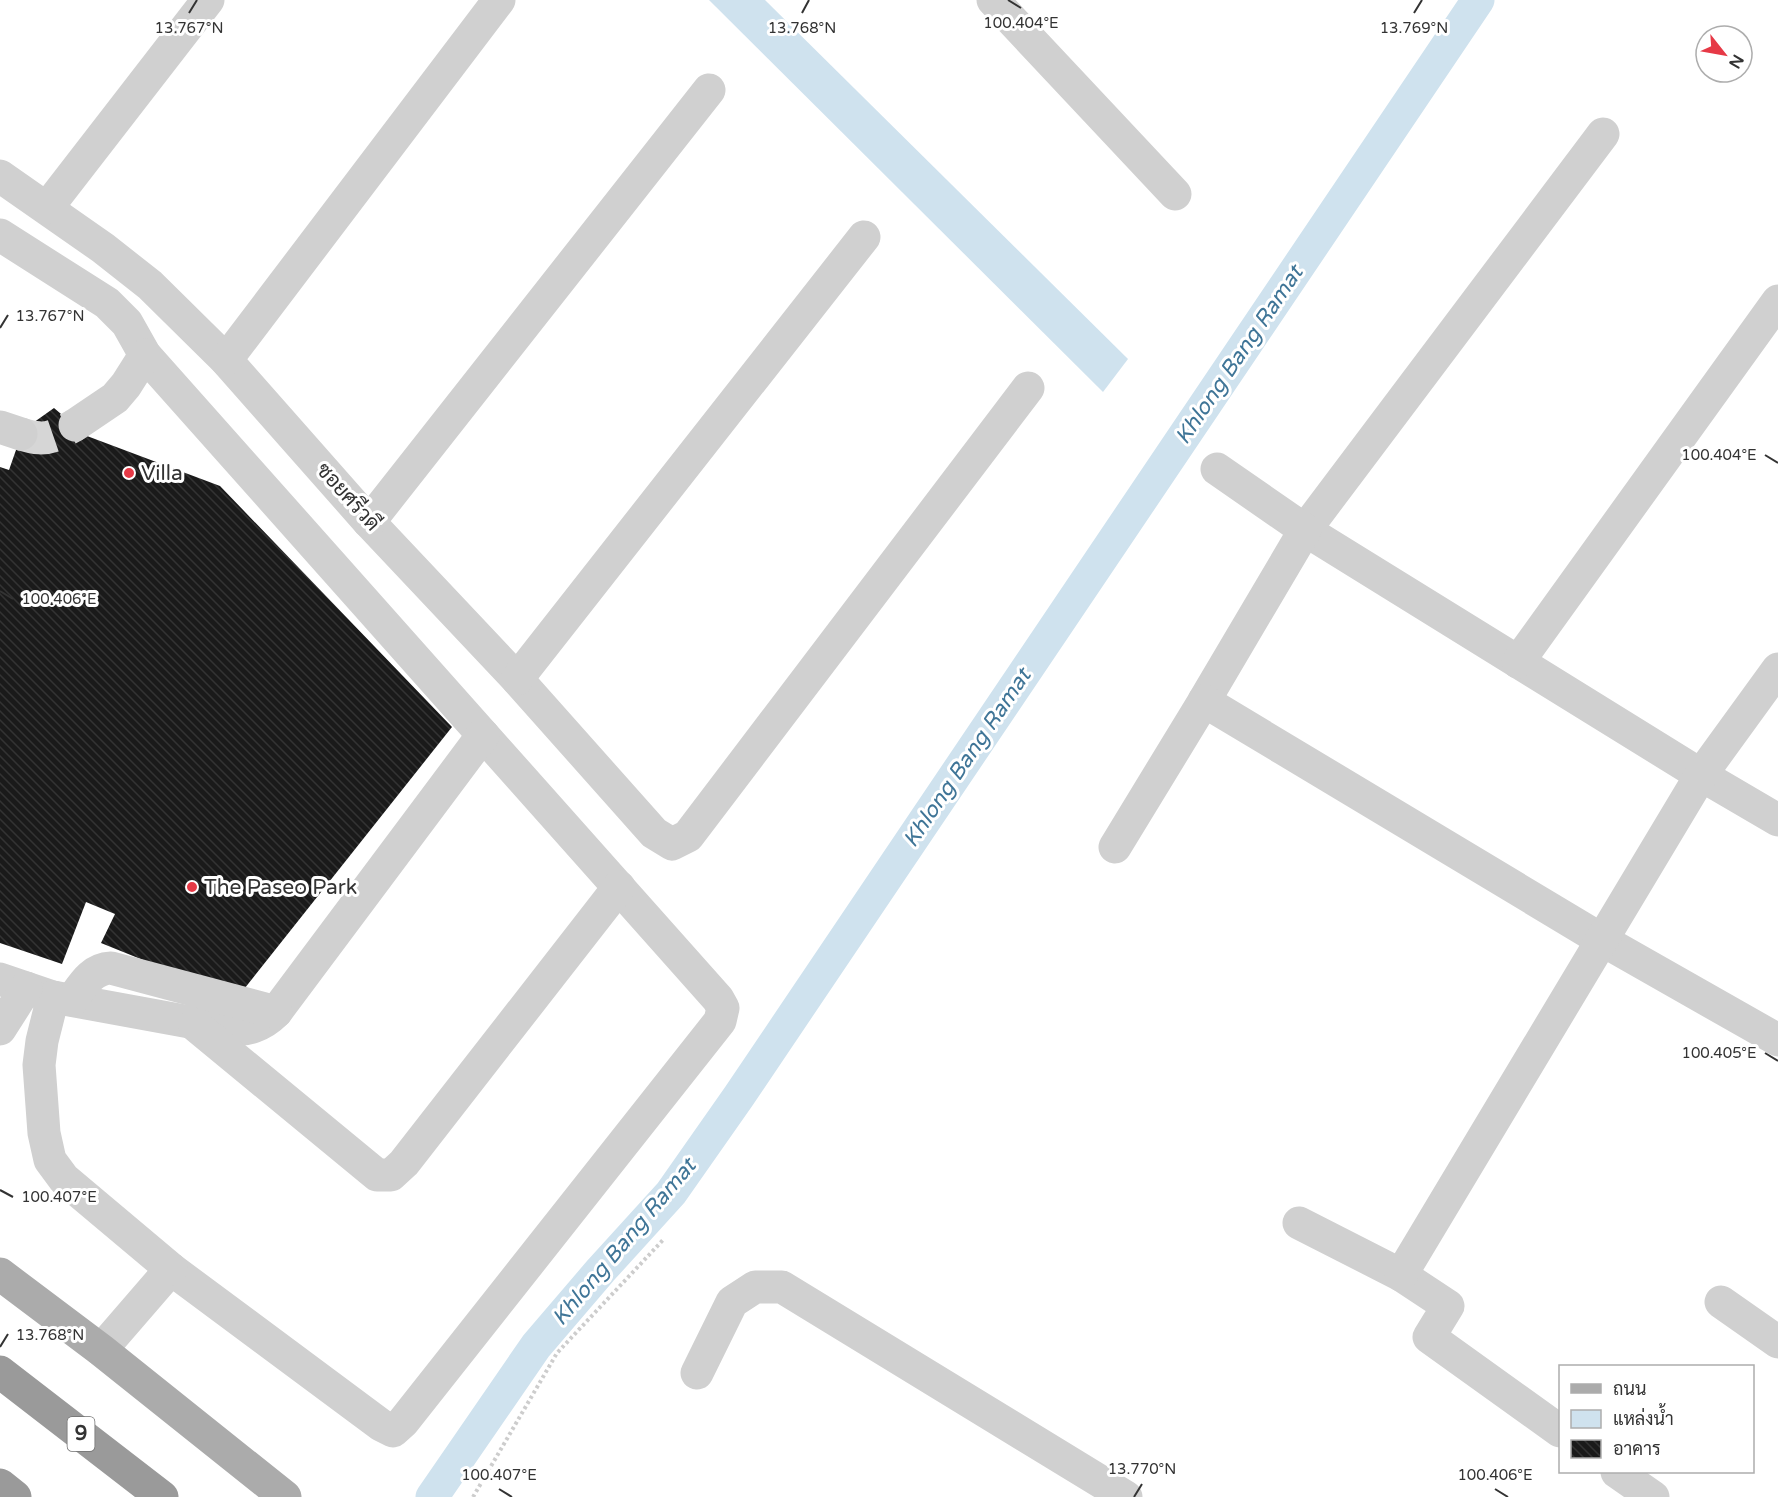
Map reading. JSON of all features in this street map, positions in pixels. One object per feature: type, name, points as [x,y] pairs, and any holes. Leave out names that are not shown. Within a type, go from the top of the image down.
[{"type":"highway","name":"9","points":[[0,1371],[162,1497]]},
{"type":"highway","points":[[0,1485],[15,1497]]},
{"type":"main road","points":[[0,1274],[102,1350],[285,1497]]},
{"type":"street","points":[[47,208],[208,0]]},
{"type":"street","points":[[226,360],[499,0]]},
{"type":"street","points":[[993,0],[1175,194]]},
{"type":"street","points":[[369,522],[709,90]]},
{"type":"street","points":[[1115,847],[1305,530],[1603,134]]},
{"type":"street","name":"ซอยศรีวดี","points":[[0,176],[150,285],[226,360],[369,522],[517,679],[654,833],[672,844],[688,836],[1028,388]]},
{"type":"street","points":[[0,235],[107,303],[127,323],[145,355],[619,887],[718,999],[723,1008],[720,1021],[403,1422],[393,1431],[381,1425],[171,1269],[64,1179],[50,1161],[42,1122],[39,1065],[42,1041],[38,991]]},
{"type":"street","points":[[517,679],[864,237]]},
{"type":"street","points":[[1518,662],[1778,301]]},
{"type":"street","points":[[75,426],[115,398],[145,355]]},
{"type":"street","points":[[1218,469],[1305,530],[1701,775],[1778,820]]},
{"type":"street","points":[[1401,1275],[1701,775],[1778,669]]},
{"type":"street","points":[[1204,701],[1602,940],[1778,1040]]},
{"type":"street","points":[[38,991],[192,1023],[241,1030],[261,1024],[276,1012],[483,735]]},
{"type":"street","points":[[192,1023],[377,1174],[391,1175],[404,1163],[619,887]]},
{"type":"street","points":[[0,1029],[38,991],[111,968],[276,1012]]},
{"type":"street","points":[[1299,1223],[1401,1275],[1448,1306],[1429,1337],[1559,1430]]},
{"type":"street","points":[[102,1350],[171,1269]]},
{"type":"street","points":[[697,1373],[732,1302],[755,1287],[782,1287],[1126,1497]]},
{"type":"street","points":[[1721,1302],[1778,1342]]},
{"type":"street","points":[[1618,1473],[1653,1497]]},
{"type":"path","points":[[473,1497],[557,1353],[663,1240]]},
{"type":"water","points":[[709,0],[765,0],[1128,359],[1103,392]]},
{"type":"building","points":[[54,408],[87,436],[220,486],[452,727],[237,998],[101,943],[115,914],[86,902],[62,964],[0,943],[0,467],[9,470],[23,430]]},
{"type":"waterway","name":"Khlong Bang Ramat","points":[[432,1497],[536,1346],[671,1193],[739,1096],[1478,0]]},
{"type":"tunnel","points":[[21,434],[43,438],[61,433],[75,425]]},
{"type":"place","name":"Villa","points":[[129,473]]},
{"type":"place","name":"The Paseo Park","points":[[192,887]]}]
